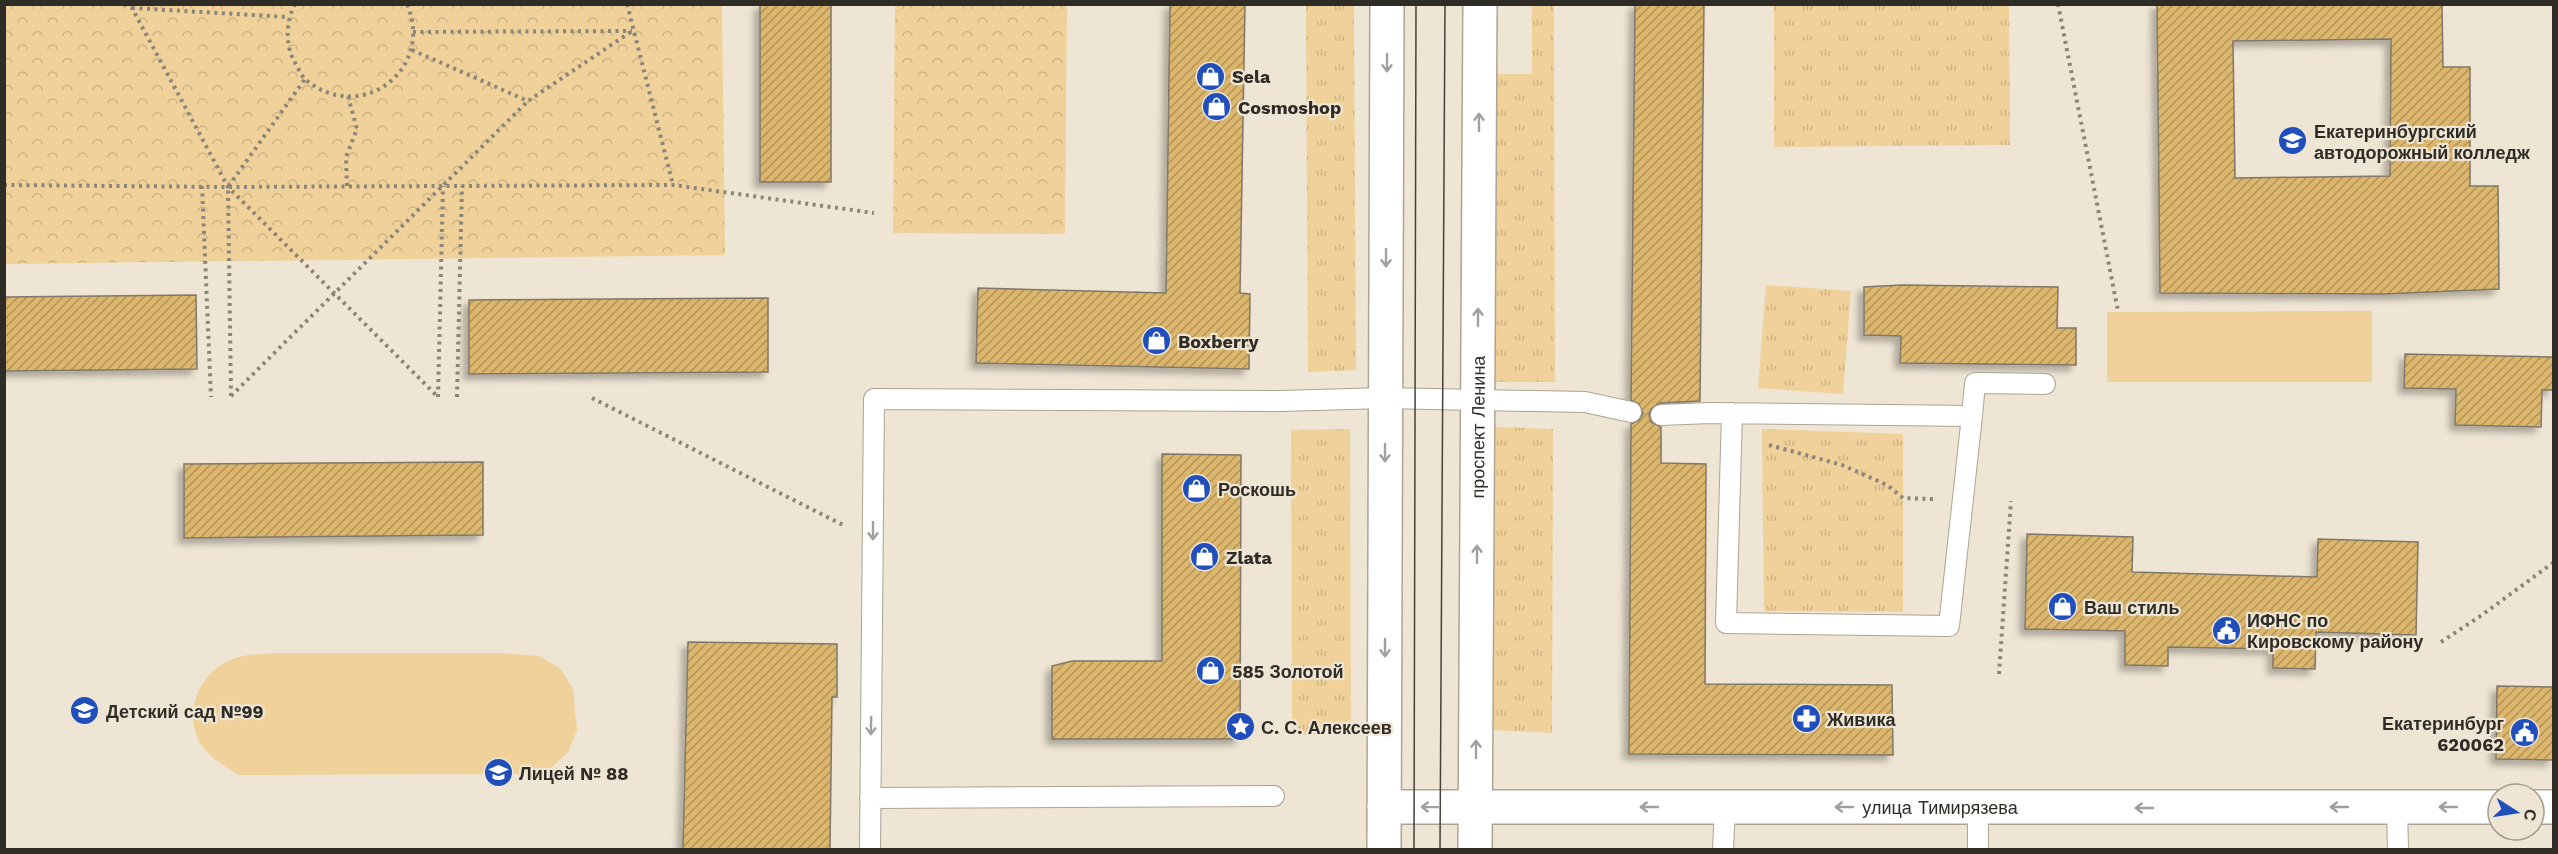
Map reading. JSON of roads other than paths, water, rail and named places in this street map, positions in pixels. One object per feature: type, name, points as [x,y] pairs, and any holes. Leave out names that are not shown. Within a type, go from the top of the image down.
[{"type":"main road","points":[[1384,849],[1387,4]]},
{"type":"main road","name":"проспект Ленина","points":[[1475,849],[1480,4]]},
{"type":"main road","name":"улица Тимирязева","points":[[1384,807],[2486,807]]},
{"type":"lane","points":[[1732,413],[1726,623],[1949,626],[1975,383],[2045,384]]},
{"type":"lane","points":[[870,849],[874,399],[1281,401],[1385,398],[1477,399],[1585,402],[1631,412]]},
{"type":"lane","points":[[1661,415],[1732,413],[1972,416]]},
{"type":"lane","points":[[870,798],[1274,796]]},
{"type":"lane","points":[[1723,849],[1725,807]]},
{"type":"lane","points":[[1978,807],[1978,849]]},
{"type":"lane","points":[[2397,807],[2398,849]]},
{"type":"tram line","points":[[1414,850],[1416,4]]},
{"type":"tram line","points":[[1440,850],[1445,4]]},
{"type":"place","name":"Sela","points":[[1211,76]]},
{"type":"place","name":"Cosmoshop","points":[[1217,107]]},
{"type":"place","name":"Екатеринбургский автодорожный колледж","points":[[2293,141]]},
{"type":"place","name":"Boxberry","points":[[1157,341]]},
{"type":"place","name":"Роскошь","points":[[1197,489]]},
{"type":"place","name":"Zlata","points":[[1205,557]]},
{"type":"place","name":"Ваш стиль","points":[[2063,607]]},
{"type":"place","name":"ИФНС по Кировскому району","points":[[2226,630]]},
{"type":"place","name":"585 Золотой","points":[[1211,671]]},
{"type":"place","name":"Детский сад №99","points":[[85,711]]},
{"type":"place","name":"Живика","points":[[1806,719]]},
{"type":"place","name":"С. С. Алексеев","points":[[1240,727]]},
{"type":"place","name":"Екатеринбург 620062","points":[[2525,733]]},
{"type":"place","name":"Лицей № 88","points":[[498,773]]}]
